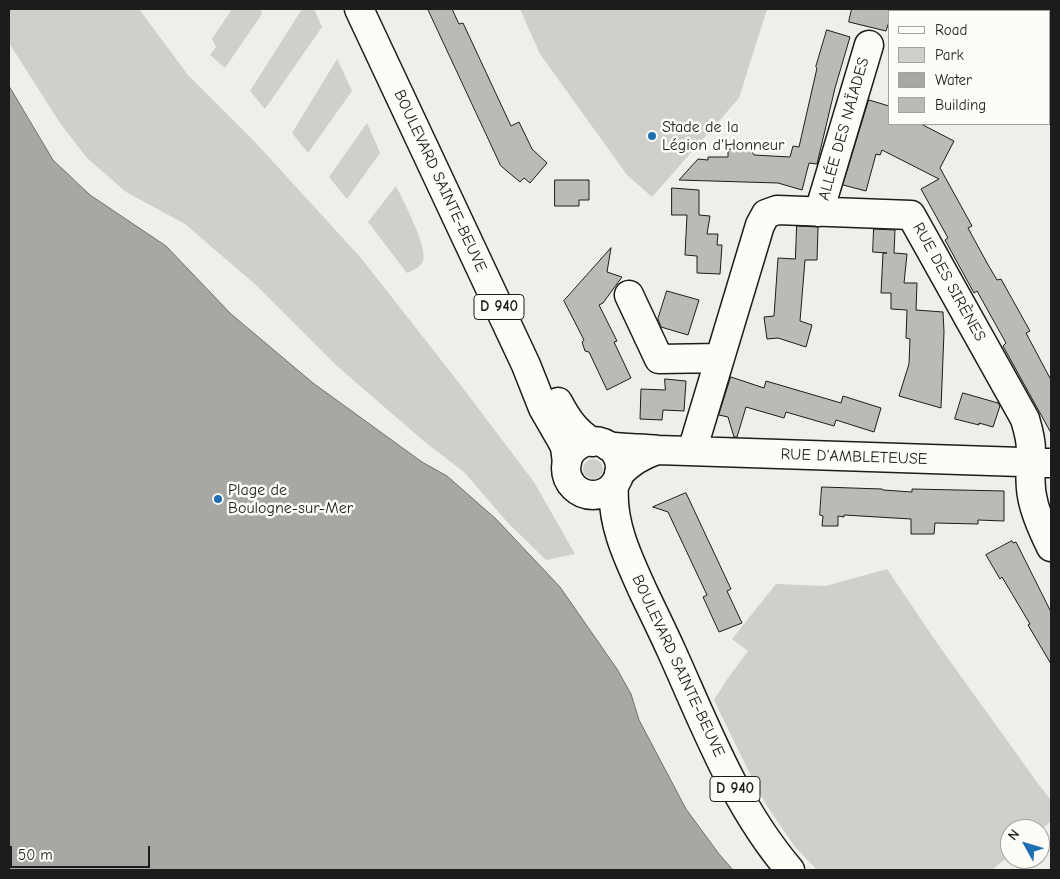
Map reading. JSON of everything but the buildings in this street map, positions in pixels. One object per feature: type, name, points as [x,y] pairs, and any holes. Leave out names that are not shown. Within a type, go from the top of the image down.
[{"type":"main road","name":"BOULEVARD SAINTE-BEUVE","points":[[359,9],[526,365],[543,408],[565,447],[567,462]]},
{"type":"main road","name":"BOULEVARD SAINTE-BEUVE","points":[[374,9],[565,416],[576,430],[600,444]]},
{"type":"main road","name":"ALLÉE DES NAÏADES","points":[[819,212],[869,45]]},
{"type":"main road","name":"RUE DES SIRÈNES","points":[[692,451],[762,219],[766,214],[777,210],[911,215],[1019,408],[1028,429],[1031,448],[1041,463]]},
{"type":"main road","points":[[629,295],[659,359],[720,358]]},
{"type":"main road","points":[[582,444],[600,444],[613,450],[619,460],[620,471],[616,480],[606,492],[590,495],[576,489],[570,481],[567,472],[567,462],[575,449],[582,444]]},
{"type":"main road","name":"RUE D'AMBLETEUSE","points":[[600,444],[621,448],[658,450],[1041,463]]},
{"type":"main road","name":"RUE D'AMBLETEUSE","points":[[616,480],[636,459],[658,450]]},
{"type":"main road","points":[[1041,463],[1031,488],[1040,525],[1051,547]]},
{"type":"main road","name":"BOULEVARD SAINTE-BEUVE","points":[[616,480],[613,496],[614,513],[630,563],[734,787],[758,827],[790,870]]},
{"type":"main road","name":"BOULEVARD SAINTE-BEUVE","points":[[581,492],[599,512],[630,563]]},
{"type":"green space","points":[[9,9],[139,9],[188,75],[255,142],[361,258],[534,482],[575,554],[546,560],[508,523],[464,472],[426,443],[337,366],[257,286],[185,224],[126,192],[86,157],[60,123],[9,43]]},
{"type":"green space","points":[[232,9],[261,9],[262,14],[225,68],[210,55],[216,47],[212,39]]},
{"type":"green space","points":[[302,9],[314,9],[322,27],[265,109],[250,91]]},
{"type":"green space","name":"Stade de la Légion d'Honneur","points":[[520,9],[767,9],[739,98],[652,197],[627,175],[540,54]]},
{"type":"green space","points":[[337,59],[352,91],[308,153],[292,133]]},
{"type":"green space","points":[[367,123],[380,153],[347,199],[329,177]]},
{"type":"green space","points":[[396,186],[414,224],[424,255],[420,265],[407,273],[368,222]]},
{"type":"green space","points":[[593,459],[600,462],[603,469],[600,476],[593,479],[586,476],[583,469],[586,462]]},
{"type":"green space","points":[[887,569],[937,643],[1051,800],[1050,822],[1050,819],[1000,819],[1000,863],[992,870],[817,870],[795,847],[767,806],[714,700],[748,651],[732,639],[776,584],[826,586]]},
{"type":"water","name":"Plage de Boulogne-sur-Mer","points":[[9,86],[53,160],[90,195],[166,246],[231,314],[313,383],[422,462],[447,476],[496,519],[560,587],[617,669],[631,694],[639,720],[686,809],[733,870],[9,870]]},
{"type":"place","name":"Stade de la Légion d'Honneur","points":[[652,136]]},
{"type":"place","name":"Plage de Boulogne-sur-Mer","points":[[218,499]]}]
